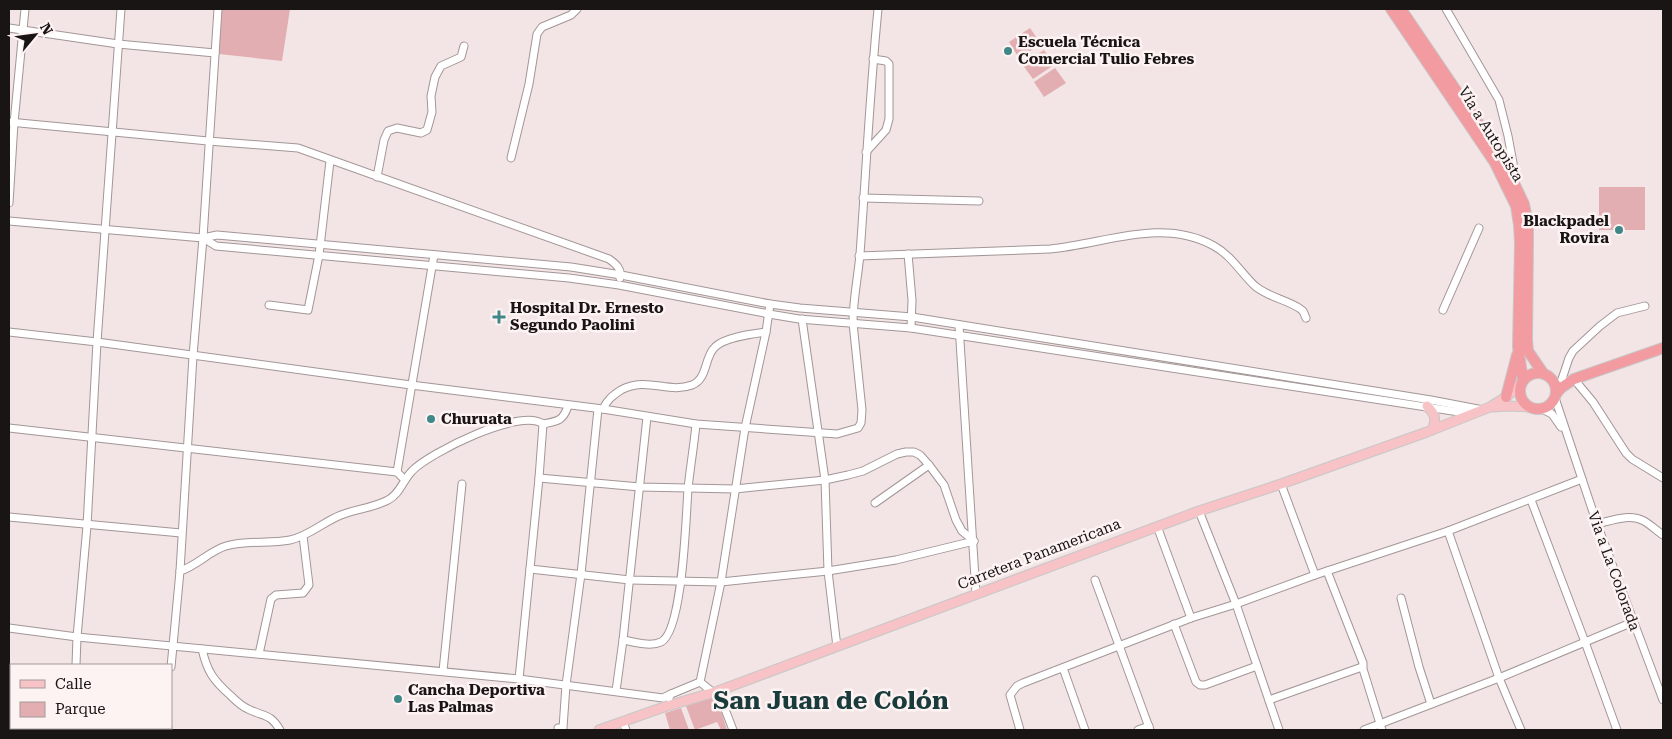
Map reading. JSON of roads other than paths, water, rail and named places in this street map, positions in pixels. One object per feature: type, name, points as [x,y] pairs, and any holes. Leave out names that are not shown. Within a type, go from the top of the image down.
[{"type":"highway","name":"Vía a Autopista","points":[[1391,9],[1495,163],[1516,206],[1520,234],[1518,352],[1522,382]]},
{"type":"highway","name":"Vía a Autopista","points":[[1402,9],[1502,158],[1524,204],[1528,224],[1526,340],[1528,351],[1547,375]]},
{"type":"highway","points":[[1574,379],[1530,374],[1522,382],[1520,388],[1521,397],[1529,407],[1542,409],[1550,405],[1561,388],[1574,379],[1663,348]]},
{"type":"highway","points":[[1506,397],[1518,352]]},
{"type":"highway","points":[[1547,375],[1556,385],[1556,396]]},
{"type":"main road","name":"Carretera Panamericana","points":[[1487,409],[1506,397],[1522,382]]},
{"type":"main road","points":[[1427,406],[1436,419],[1432,430]]},
{"type":"main road","name":"Carretera Panamericana","points":[[598,730],[624,726],[664,707],[714,692],[1157,526],[1281,484],[1472,414],[1487,409],[1507,406],[1529,407]]},
{"type":"street","points":[[9,204],[11,122],[24,9]]},
{"type":"street","points":[[76,664],[121,9]]},
{"type":"street","points":[[171,664],[180,571],[181,533],[218,9]]},
{"type":"street","points":[[511,158],[529,84],[537,34],[542,27],[571,15],[577,9]]},
{"type":"street","points":[[9,332],[97,342],[411,386],[600,409],[696,424],[819,434],[837,434],[858,428],[861,423],[862,410],[852,322],[859,256],[878,9]]},
{"type":"street","points":[[1446,9],[1499,100],[1514,170],[1511,175]]},
{"type":"street","points":[[9,28],[118,44],[215,53]]},
{"type":"street","points":[[377,177],[384,140],[388,131],[397,128],[421,134],[427,130],[432,112],[431,96],[435,77],[441,66],[461,57],[464,46]]},
{"type":"street","points":[[866,152],[886,130],[889,119],[889,64],[886,61],[873,59]]},
{"type":"street","points":[[11,122],[208,142],[298,148],[609,259],[620,268],[619,285]]},
{"type":"street","points":[[269,305],[308,310],[319,256],[330,161]]},
{"type":"street","points":[[863,198],[978,200]]},
{"type":"street","points":[[9,221],[203,238],[217,235],[570,267],[770,304],[912,317],[1487,409]]},
{"type":"street","points":[[1443,310],[1480,228]]},
{"type":"street","points":[[859,256],[1050,249],[1071,247],[1116,237],[1178,233],[1215,246],[1236,264],[1254,285],[1266,294],[1299,308],[1303,311],[1306,318]]},
{"type":"street","points":[[203,238],[216,246],[569,278],[619,285],[802,319],[912,328],[1472,414]]},
{"type":"street","points":[[908,254],[912,328]]},
{"type":"street","points":[[397,472],[434,255]]},
{"type":"street","points":[[700,682],[721,582],[745,428],[766,332],[770,304]]},
{"type":"street","points":[[1562,379],[1573,351],[1600,326],[1617,313],[1645,306]]},
{"type":"street","points":[[802,319],[825,480],[828,572],[837,646]]},
{"type":"street","points":[[960,325],[959,336],[976,594]]},
{"type":"street","points":[[558,728],[562,728],[600,409],[611,396],[634,384],[646,383],[669,387],[693,385],[700,378],[709,354],[716,345],[766,332]]},
{"type":"street","points":[[1574,379],[1593,402],[1626,453],[1632,459],[1663,478]]},
{"type":"street","name":"Via a La Colorada","points":[[1556,396],[1597,524],[1663,700]]},
{"type":"street","points":[[180,571],[192,567],[225,546],[283,541],[303,536],[340,515],[377,505],[388,500],[398,492],[412,471],[425,461],[477,434],[510,422],[527,420],[539,421],[543,424],[556,422],[565,416],[568,406]]},
{"type":"street","name":"Via a La Colorada","points":[[1542,409],[1556,418],[1569,440]]},
{"type":"street","points":[[616,692],[624,640],[647,417]]},
{"type":"street","points":[[519,679],[543,424]]},
{"type":"street","points":[[624,640],[651,644],[662,642],[669,635],[675,616],[681,582],[688,488],[696,424]]},
{"type":"street","points":[[9,428],[397,472],[405,480]]},
{"type":"street","points":[[539,478],[640,487],[735,489],[825,480],[863,471],[897,454],[914,452],[920,455],[944,485],[956,520],[962,531],[974,542]]},
{"type":"street","points":[[875,503],[929,465]]},
{"type":"street","points":[[1020,730],[1010,695],[1022,682],[1063,668],[1174,624],[1448,531],[1582,479]]},
{"type":"street","points":[[443,671],[462,484]]},
{"type":"street","points":[[1281,484],[1315,575]]},
{"type":"street","points":[[1530,500],[1617,730]]},
{"type":"street","points":[[1199,511],[1236,604],[1279,730]]},
{"type":"street","points":[[9,517],[87,526],[181,533]]},
{"type":"street","points":[[1597,524],[1622,518],[1632,518],[1644,521],[1663,535]]},
{"type":"street","points":[[1157,526],[1191,618]]},
{"type":"street","points":[[1448,531],[1499,678],[1521,730]]},
{"type":"street","points":[[259,654],[272,597],[303,593],[309,585],[303,536]]},
{"type":"street","points":[[530,569],[630,580],[721,582],[828,572],[896,560],[974,542]]},
{"type":"street","points":[[1327,571],[1363,663],[1362,667],[1381,727]]},
{"type":"street","points":[[1095,580],[1149,728],[1138,730]]},
{"type":"street","points":[[1401,598],[1431,704]]},
{"type":"street","points":[[1364,730],[1381,727],[1431,704],[1633,622]]},
{"type":"street","points":[[1174,624],[1196,682],[1200,685],[1206,685],[1257,666]]},
{"type":"street","points":[[9,628],[77,637],[519,679],[663,698],[700,682]]},
{"type":"street","points":[[202,648],[207,667],[216,682],[249,710],[270,718],[280,730]]},
{"type":"street","points":[[1269,700],[1362,667]]},
{"type":"street","points":[[1063,668],[1085,730]]},
{"type":"street","points":[[700,682],[714,692],[733,730]]},
{"type":"street","points":[[664,707],[671,694]]},
{"type":"place","name":"Escuela Técnica Comercial Tulio Febres","points":[[1008,51]]},
{"type":"place","name":"Blackpadel Rovira","points":[[1619,230]]},
{"type":"place","name":"Hospital Dr. Ernesto Segundo Paolini","points":[[499,317]]},
{"type":"place","name":"Churuata","points":[[431,419]]},
{"type":"place","name":"Cancha Deportiva Las Palmas","points":[[398,699]]},
{"type":"district","name":"San Juan de Colón","points":[[831,700]]}]
